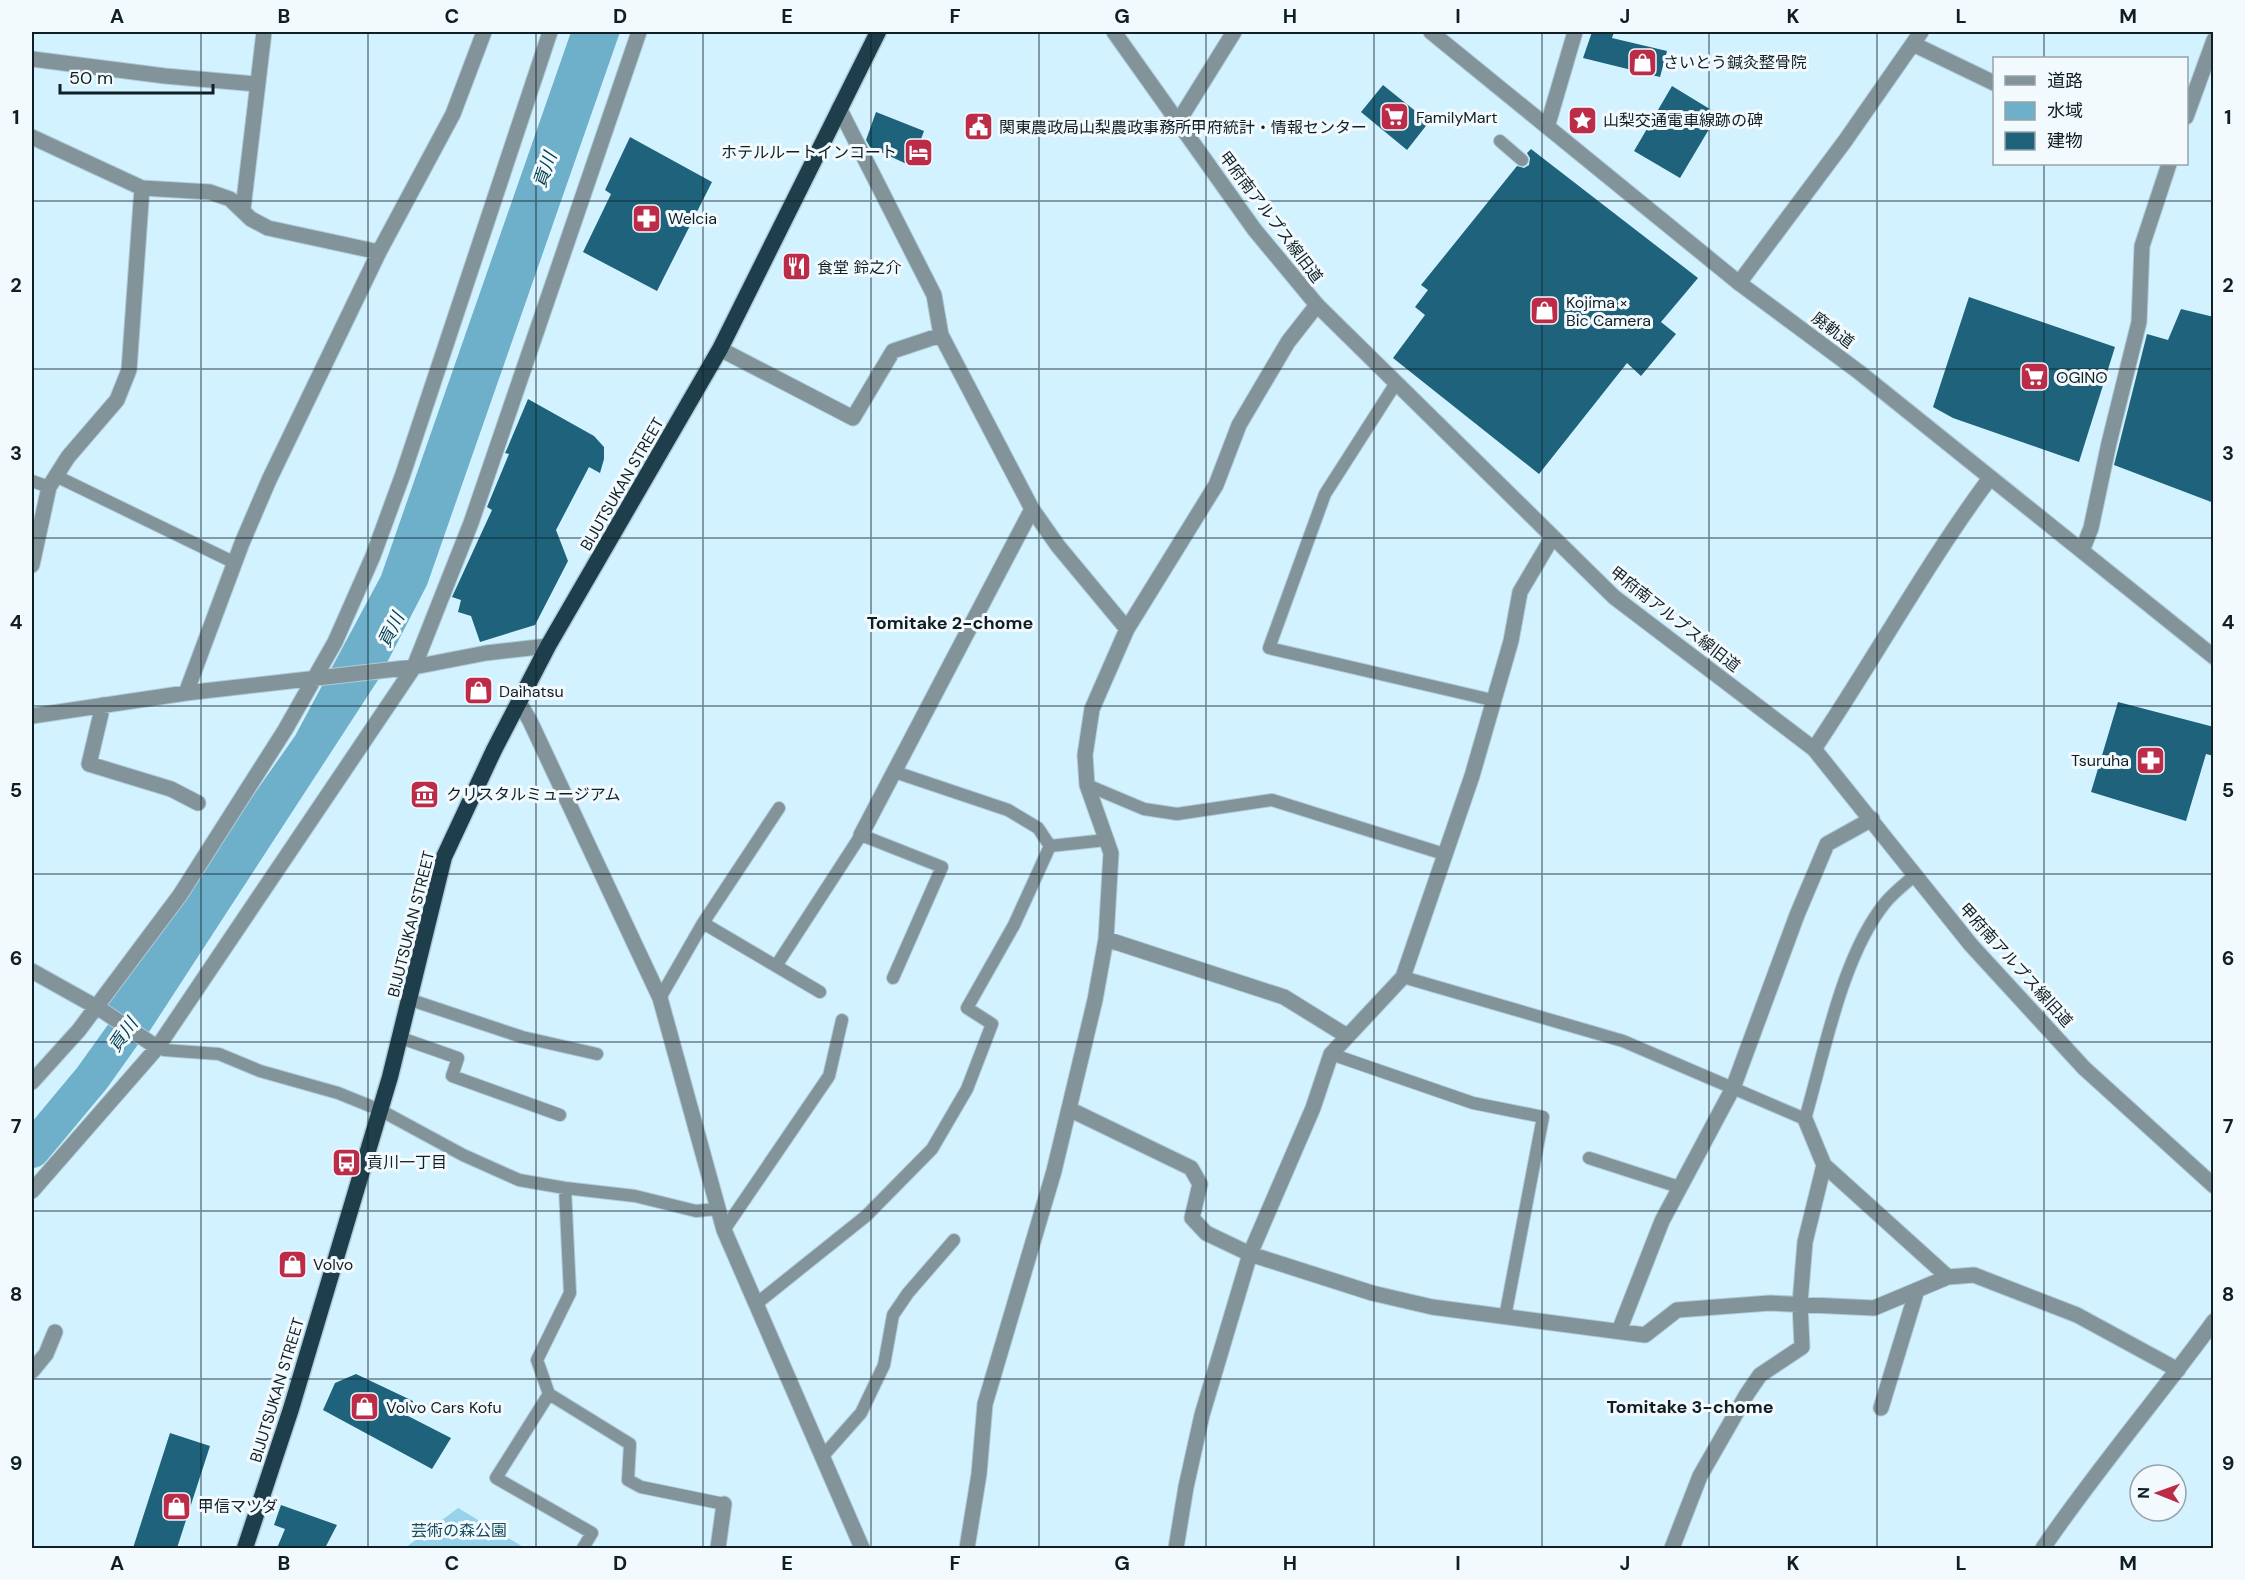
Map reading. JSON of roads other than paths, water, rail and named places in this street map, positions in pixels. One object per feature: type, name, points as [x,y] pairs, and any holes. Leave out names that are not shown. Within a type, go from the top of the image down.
[{"type":"highway","name":"BIJUTSUKAN STREET","points":[[245,1548],[291,1408],[401,1038],[444,857],[484,770],[548,646],[720,349],[879,32]]},
{"type":"street","points":[[243,209],[264,32]]},
{"type":"street","points":[[186,693],[269,480],[379,252],[453,114],[484,32]]},
{"type":"street","points":[[32,1082],[98,1008],[180,895],[285,730],[335,642],[381,536],[550,32]]},
{"type":"street","points":[[32,1191],[155,1046],[414,666],[475,511],[639,32]]},
{"type":"street","name":"甲府南アルプス線旧道","points":[[1114,32],[1254,229],[1317,305],[1614,597],[1814,749],[1971,945],[2084,1068],[2214,1186]]},
{"type":"street","points":[[1179,122],[1234,32]]},
{"type":"street","name":"廃軌道","points":[[1431,32],[1548,124],[1739,283],[1859,372],[2214,657]]},
{"type":"street","points":[[1548,124],[1575,32]]},
{"type":"street","points":[[1739,283],[1845,141],[1917,38],[1993,82]]},
{"type":"street","points":[[2188,114],[2214,40]]},
{"type":"street","points":[[32,60],[165,76],[257,84]]},
{"type":"street","points":[[839,108],[934,295],[941,335],[1032,509],[1058,546],[1127,628]]},
{"type":"street","points":[[32,137],[142,188],[210,192],[230,199],[251,219],[268,228],[379,252]]},
{"type":"street","points":[[2082,551],[2091,528],[2139,322],[2142,246],[2167,165]]},
{"type":"street","points":[[32,565],[52,481],[117,400],[129,370],[142,188]]},
{"type":"street","points":[[967,1548],[979,1474],[985,1404],[1069,1109],[1106,939],[1112,854],[1087,785],[1085,755],[1092,709],[1127,628],[1216,485],[1239,425],[1288,342],[1317,305]]},
{"type":"street","points":[[720,349],[853,418],[893,351],[941,335]]},
{"type":"street","points":[[1814,749],[1960,519],[1990,478]]},
{"type":"street","points":[[861,835],[1032,509]]},
{"type":"street","points":[[1176,1548],[1186,1487],[1202,1415],[1250,1254],[1313,1108],[1331,1054],[1404,977],[1472,776],[1492,700],[1511,641],[1521,592],[1552,538]]},
{"type":"street","points":[[32,716],[186,693],[414,666],[486,653],[548,646]]},
{"type":"street","points":[[519,704],[530,721],[660,998],[668,1018],[724,1230],[862,1548]]},
{"type":"street","points":[[104,705],[88,764],[171,789],[198,803]]},
{"type":"street","points":[[1618,1331],[1662,1221],[1733,1088],[1797,915],[1827,844],[1872,819]]},
{"type":"street","points":[[1106,939],[1284,997],[1347,1036]]},
{"type":"street","points":[[32,971],[98,1008],[155,1046]]},
{"type":"street","points":[[1069,1109],[1191,1168],[1200,1184],[1192,1218],[1206,1233],[1250,1254],[1372,1293],[1432,1307],[1645,1335],[1677,1310],[1770,1302],[1874,1308],[1948,1277],[1974,1275],[2077,1315],[2178,1370]]},
{"type":"street","points":[[1805,1119],[1824,1165],[1948,1277]]},
{"type":"street","points":[[1672,1548],[1700,1476],[1747,1394],[1760,1375],[1802,1347],[1800,1303],[1805,1242],[1824,1165]]},
{"type":"street","points":[[1881,1408],[1917,1290]]},
{"type":"street","points":[[2043,1548],[2070,1509],[2214,1321]]},
{"type":"street","points":[[32,1371],[46,1354],[54,1332]]},
{"type":"street","points":[[718,1548],[724,1504]]},
{"type":"lane","points":[[1500,141],[1522,160]]},
{"type":"lane","points":[[1396,383],[1325,494],[1269,648],[1492,700]]},
{"type":"lane","points":[[32,481],[52,481],[235,563]]},
{"type":"lane","points":[[895,772],[1008,810],[1038,828],[1050,846]]},
{"type":"lane","points":[[1087,785],[1144,809],[1177,814],[1272,800],[1444,854]]},
{"type":"lane","points":[[660,998],[703,923],[779,808]]},
{"type":"lane","points":[[776,966],[861,835],[942,867],[893,978]]},
{"type":"lane","points":[[1050,846],[1106,840]]},
{"type":"lane","points":[[756,1304],[866,1216],[932,1149],[967,1089],[992,1024],[967,1008],[1014,925],[1050,846]]},
{"type":"lane","points":[[1404,977],[1623,1041],[1805,1119],[1844,984],[1869,928],[1885,902],[1915,875]]},
{"type":"lane","points":[[703,923],[820,992]]},
{"type":"lane","points":[[411,1000],[522,1037],[597,1054]]},
{"type":"lane","points":[[724,1230],[829,1076],[842,1020]]},
{"type":"lane","points":[[401,1038],[458,1058],[452,1076],[560,1115]]},
{"type":"lane","points":[[155,1046],[219,1054],[260,1071],[338,1093],[380,1110],[463,1155],[519,1180],[635,1196],[696,1211],[717,1209]]},
{"type":"lane","points":[[1331,1054],[1473,1103],[1543,1117],[1505,1317]]},
{"type":"lane","points":[[1589,1158],[1679,1187]]},
{"type":"lane","points":[[565,1188],[570,1293],[537,1360],[549,1394],[630,1444],[628,1480],[641,1487],[724,1504]]},
{"type":"lane","points":[[822,1457],[861,1413],[884,1365],[893,1315],[908,1293],[954,1240]]},
{"type":"lane","points":[[549,1394],[496,1478],[592,1533],[583,1548]]},
{"type":"water","points":[[571,32],[620,32],[427,585],[378,680],[147,1035],[104,1007],[295,736],[381,576]]},
{"type":"waterway","name":"貢川","points":[[32,1150],[92,1078],[152,994]]},
{"type":"place","name":"さいとう鍼灸整骨院","points":[[1642,62]]},
{"type":"place","name":"FamilyMart","points":[[1395,117]]},
{"type":"place","name":"山梨交通電車線跡の碑","points":[[1582,120]]},
{"type":"place","name":"関東農政局山梨農政事務所甲府統計・情報センター","points":[[978,127]]},
{"type":"place","name":"ホテルルートインコート","points":[[918,152]]},
{"type":"place","name":"Welcia","points":[[647,218]]},
{"type":"place","name":"食堂 鈴之介","points":[[796,267]]},
{"type":"place","name":"Kojima × Bic Camera","points":[[1545,311]]},
{"type":"place","name":"OGINO","points":[[2035,377]]},
{"type":"place","name":"Daihatsu","points":[[478,691]]},
{"type":"place","name":"Tsuruha","points":[[2150,760]]},
{"type":"place","name":"クリスタルミュージアム","points":[[425,794]]},
{"type":"place","name":"貢川一丁目","points":[[346,1162]]},
{"type":"place","name":"Volvo","points":[[292,1264]]},
{"type":"place","name":"Volvo Cars Kofu","points":[[365,1407]]},
{"type":"place","name":"甲信マツダ","points":[[177,1506]]},
{"type":"district","name":"Tomitake 2-chome","points":[[950,623]]},
{"type":"district","name":"Tomitake 3-chome","points":[[1690,1407]]},
{"type":"park label","name":"芸術の森公園","points":[[459,1530]]}]
